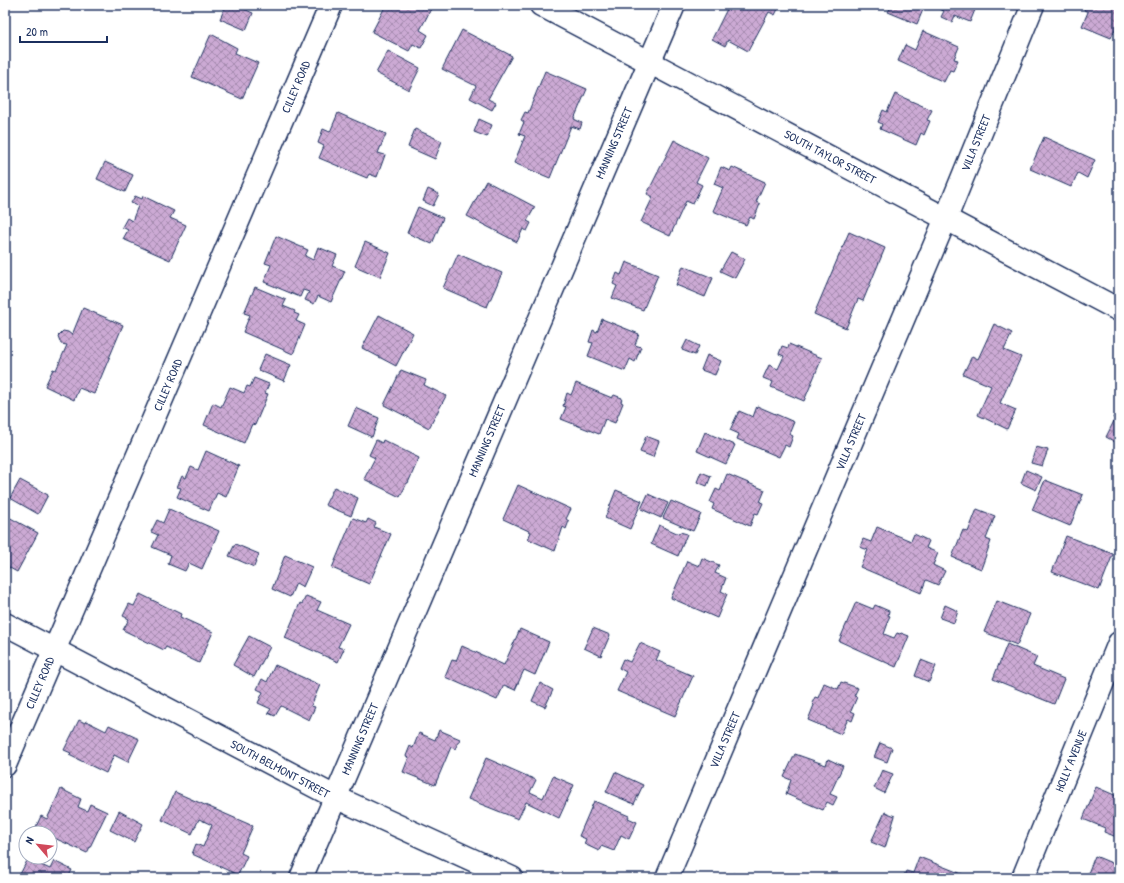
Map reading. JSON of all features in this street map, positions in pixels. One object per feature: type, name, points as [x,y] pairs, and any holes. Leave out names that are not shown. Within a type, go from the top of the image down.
[{"type":"street","name":"CILLEY ROAD","points":[[5,765],[331,5]]},
{"type":"street","name":"SOUTH TAYLOR STREET","points":[[541,5],[1119,310]]},
{"type":"street","name":"MANNING STREET","points":[[300,878],[674,5]]},
{"type":"street","name":"VILLA STREET","points":[[667,878],[946,218],[1033,5]]},
{"type":"street","name":"SOUTH BELMONT STREET","points":[[5,624],[334,798],[512,878]]},
{"type":"street","name":"HOLLY AVENUE","points":[[1022,878],[1119,643]]},
{"type":"building","points":[[226,5],[240,5],[239,7],[253,13],[246,30],[220,19]]},
{"type":"building","points":[[386,5],[431,5],[429,8],[431,9],[420,30],[428,35],[421,48],[413,44],[409,51],[372,32]]},
{"type":"building","points":[[729,5],[780,5],[775,15],[769,12],[748,51],[728,40],[725,46],[712,39]]},
{"type":"building","points":[[892,5],[925,5],[917,24],[888,12]]},
{"type":"building","points":[[931,5],[977,5],[970,22],[955,16],[952,22],[941,17],[944,11]]},
{"type":"building","points":[[1086,5],[1119,5],[1119,20],[1111,38],[1082,26],[1088,12],[1084,10]]},
{"type":"building","points":[[462,30],[512,56],[488,99],[496,103],[492,110],[470,98],[476,86],[442,69]]},
{"type":"building","points":[[923,31],[959,47],[954,59],[958,60],[953,71],[950,70],[944,82],[898,61],[905,45],[915,50]]},
{"type":"building","points":[[211,34],[237,48],[235,53],[258,63],[242,99],[192,77]]},
{"type":"building","points":[[388,51],[420,68],[409,90],[376,73]]},
{"type":"building","points":[[545,71],[587,89],[574,119],[582,123],[580,129],[571,126],[550,178],[514,163],[525,136],[519,134],[524,122],[521,120],[525,112],[528,113]]},
{"type":"building","points":[[895,94],[932,110],[927,120],[930,121],[924,135],[921,133],[916,145],[880,129],[882,124],[878,122],[883,110],[887,112]]},
{"type":"building","points":[[338,113],[386,134],[378,153],[385,155],[377,177],[369,174],[367,178],[319,158],[324,146],[318,143],[323,129],[330,132]]},
{"type":"building","points":[[479,119],[492,125],[487,137],[474,132]]},
{"type":"building","points":[[415,129],[442,141],[435,159],[408,147]]},
{"type":"building","points":[[1044,137],[1095,160],[1087,178],[1078,173],[1071,187],[1030,169]]},
{"type":"building","points":[[674,140],[708,158],[696,182],[702,185],[693,204],[686,201],[670,236],[641,222],[653,197],[647,194]]},
{"type":"building","points":[[105,162],[133,175],[125,192],[97,179]]},
{"type":"building","points":[[721,167],[730,171],[732,167],[765,182],[756,202],[760,204],[754,219],[750,217],[746,225],[713,211],[723,188],[714,184]]},
{"type":"building","points":[[486,181],[535,207],[527,221],[531,223],[527,231],[523,229],[517,242],[467,216]]},
{"type":"building","points":[[428,189],[439,194],[433,206],[423,201]]},
{"type":"building","points":[[135,196],[142,199],[143,196],[174,211],[170,218],[186,225],[170,260],[123,239],[128,230],[122,227],[127,218],[132,221],[138,206],[131,203]]},
{"type":"building","points":[[418,207],[443,218],[432,244],[407,233]]},
{"type":"building","points":[[849,232],[885,248],[863,301],[858,299],[846,328],[814,314]]},
{"type":"building","points":[[276,236],[308,250],[305,256],[313,260],[318,247],[337,255],[332,266],[345,271],[331,302],[318,296],[314,304],[305,300],[309,292],[303,290],[300,297],[264,282],[271,265],[265,263]]},
{"type":"building","points":[[365,242],[390,253],[380,277],[355,266]]},
{"type":"building","points":[[731,252],[745,259],[735,278],[720,271]]},
{"type":"building","points":[[458,254],[502,273],[487,307],[443,288]]},
{"type":"building","points":[[626,262],[658,275],[643,310],[612,298],[617,286],[613,284],[617,273],[621,275]]},
{"type":"building","points":[[683,266],[713,278],[705,297],[676,285]]},
{"type":"building","points":[[255,287],[286,300],[283,306],[295,311],[294,313],[299,315],[296,321],[305,325],[293,354],[243,332],[250,315],[244,313]]},
{"type":"building","points":[[83,308],[123,325],[94,394],[79,388],[74,400],[45,386],[53,369],[56,370],[67,345],[61,344],[58,336],[63,331],[72,335]]},
{"type":"building","points":[[379,315],[413,333],[396,366],[362,348]]},
{"type":"building","points":[[602,319],[639,334],[635,345],[641,347],[635,362],[630,359],[625,371],[588,356],[593,343],[589,342],[593,330],[597,332]]},
{"type":"building","points":[[994,324],[1012,333],[1004,350],[1021,357],[1000,403],[1016,410],[1007,429],[978,415],[991,386],[963,374],[972,356],[978,359]]},
{"type":"building","points":[[687,340],[699,346],[695,355],[682,350]]},
{"type":"building","points":[[789,344],[822,358],[804,401],[771,387],[773,382],[763,378],[769,365],[778,369],[784,356],[779,354],[782,346],[788,348]]},
{"type":"building","points":[[265,354],[291,365],[284,381],[258,370]]},
{"type":"building","points":[[707,355],[721,361],[715,375],[701,370]]},
{"type":"building","points":[[401,370],[426,380],[424,385],[446,396],[429,428],[384,405]]},
{"type":"building","points":[[254,378],[269,384],[265,393],[268,394],[255,425],[252,424],[244,443],[204,425],[213,403],[221,407],[230,387],[244,393],[247,386],[250,387]]},
{"type":"building","points":[[576,383],[612,398],[614,395],[622,398],[621,402],[623,403],[615,423],[605,419],[599,434],[561,419],[566,407],[563,406],[567,393],[571,395]]},
{"type":"building","points":[[757,406],[794,422],[789,434],[793,436],[789,447],[785,445],[779,457],[737,439],[739,434],[730,430],[739,411],[753,417]]},
{"type":"building","points":[[356,408],[379,418],[372,437],[348,426]]},
{"type":"building","points":[[1119,409],[1119,444],[1106,437]]},
{"type":"building","points":[[705,432],[735,445],[726,464],[697,451]]},
{"type":"building","points":[[646,436],[659,441],[653,457],[640,452]]},
{"type":"building","points":[[376,440],[382,443],[383,440],[419,458],[400,497],[364,479],[375,458],[369,455]]},
{"type":"building","points":[[1036,447],[1048,450],[1042,466],[1031,463]]},
{"type":"building","points":[[206,451],[239,466],[226,497],[217,493],[209,511],[177,497],[181,488],[177,487],[182,476],[186,478],[191,467],[198,470]]},
{"type":"building","points":[[1026,470],[1042,477],[1036,490],[1021,483]]},
{"type":"building","points":[[701,472],[711,476],[707,486],[697,482]]},
{"type":"building","points":[[727,474],[765,490],[760,502],[763,503],[758,514],[755,513],[750,526],[712,509],[714,504],[710,502],[716,489],[720,491]]},
{"type":"building","points":[[20,480],[48,495],[38,514],[10,498]]},
{"type":"building","points":[[1045,480],[1083,495],[1070,526],[1032,510]]},
{"type":"building","points":[[518,485],[571,509],[566,519],[569,521],[566,529],[563,527],[555,551],[528,539],[531,532],[503,519]]},
{"type":"building","points":[[334,487],[358,498],[351,516],[325,505]]},
{"type":"building","points":[[616,490],[642,501],[630,529],[605,518]]},
{"type":"building","points":[[648,494],[668,503],[661,518],[641,509]]},
{"type":"building","points":[[671,501],[701,514],[693,531],[663,518]]},
{"type":"building","points":[[169,509],[219,531],[202,569],[189,563],[185,571],[168,564],[171,555],[152,547],[158,535],[151,532],[157,520],[163,523]]},
{"type":"building","points":[[977,509],[995,516],[986,539],[991,541],[981,569],[952,557],[963,530],[968,532]]},
{"type":"building","points":[[5,515],[38,533],[17,572],[8,567],[5,573]]},
{"type":"building","points":[[353,518],[366,523],[368,519],[376,523],[374,527],[391,534],[369,584],[332,568]]},
{"type":"building","points":[[659,525],[679,534],[680,532],[687,534],[678,556],[651,544]]},
{"type":"building","points":[[877,527],[911,541],[914,534],[929,541],[926,548],[938,553],[933,565],[945,571],[938,585],[926,580],[921,593],[860,567],[868,550],[860,547],[863,539],[871,542]]},
{"type":"building","points":[[1066,536],[1113,554],[1099,590],[1052,572]]},
{"type":"building","points":[[235,544],[259,554],[254,567],[229,556]]},
{"type":"building","points":[[285,555],[312,567],[303,587],[296,583],[290,597],[272,589]]},
{"type":"building","points":[[702,558],[719,565],[715,573],[726,578],[721,591],[727,594],[717,618],[671,598],[687,561],[699,566]]},
{"type":"building","points":[[140,594],[181,614],[180,617],[213,632],[199,663],[166,647],[164,650],[123,630],[129,619],[123,616],[129,604],[134,606]]},
{"type":"building","points":[[306,596],[321,602],[317,610],[349,624],[338,647],[344,649],[338,662],[285,638],[300,603],[302,604]]},
{"type":"building","points":[[997,601],[1030,614],[1017,645],[984,632]]},
{"type":"building","points":[[856,602],[873,609],[875,605],[889,611],[888,615],[890,616],[884,634],[894,638],[897,633],[909,636],[896,667],[839,641]]},
{"type":"building","points":[[945,605],[958,611],[954,623],[940,618]]},
{"type":"building","points":[[593,628],[610,635],[601,656],[584,648]]},
{"type":"building","points":[[520,629],[549,642],[535,675],[524,670],[515,690],[504,685],[497,700],[445,677],[452,660],[456,661],[462,646],[504,665]]},
{"type":"building","points":[[249,636],[270,647],[254,677],[233,665]]},
{"type":"building","points":[[640,643],[660,652],[656,660],[693,676],[675,716],[617,691],[626,672],[619,668],[623,659],[630,662]]},
{"type":"building","points":[[1007,644],[1037,657],[1033,666],[1064,679],[1054,704],[993,679]]},
{"type":"building","points":[[921,660],[936,666],[929,682],[915,676]]},
{"type":"building","points":[[275,665],[320,685],[311,706],[315,707],[309,720],[281,706],[275,716],[268,713],[271,709],[258,703],[263,692],[257,689],[262,679],[267,682]]},
{"type":"building","points":[[841,682],[858,688],[854,696],[857,697],[851,711],[855,713],[852,721],[848,719],[841,734],[808,720],[814,705],[812,703],[815,697],[818,698],[824,683],[838,689]]},
{"type":"building","points":[[540,683],[553,690],[545,707],[532,701]]},
{"type":"building","points":[[79,720],[85,723],[86,721],[106,731],[109,725],[139,739],[128,762],[114,755],[106,773],[69,755],[71,753],[64,750]]},
{"type":"building","points":[[439,730],[460,739],[455,749],[451,747],[435,785],[403,772],[409,757],[406,756],[410,746],[413,748],[419,733],[435,740]]},
{"type":"building","points":[[880,743],[892,748],[887,762],[874,757]]},
{"type":"building","points":[[795,754],[826,765],[828,759],[843,766],[830,794],[837,797],[833,805],[827,802],[823,810],[786,794],[791,780],[784,777]]},
{"type":"building","points":[[486,758],[536,780],[530,792],[543,798],[553,776],[574,785],[559,818],[526,802],[518,819],[468,799]]},
{"type":"building","points":[[882,770],[893,774],[884,793],[874,788]]},
{"type":"building","points":[[615,772],[643,785],[634,804],[606,792]]},
{"type":"building","points":[[1096,787],[1119,797],[1119,838],[1104,832],[1105,828],[1083,819]]},
{"type":"building","points":[[61,789],[81,799],[78,807],[87,811],[90,804],[107,812],[87,853],[58,840],[58,825],[37,825],[41,816],[47,819]]},
{"type":"building","points":[[175,792],[253,826],[241,853],[247,856],[238,875],[192,854],[196,844],[203,847],[212,825],[199,819],[192,834],[162,820]]},
{"type":"building","points":[[594,801],[629,816],[628,818],[637,822],[629,839],[621,835],[614,851],[601,846],[599,851],[584,844],[586,839],[579,836]]},
{"type":"building","points":[[119,811],[143,824],[134,842],[110,830]]},
{"type":"building","points":[[885,812],[895,816],[885,848],[871,842]]},
{"type":"building","points":[[1095,856],[1119,866],[1119,878],[1086,878]]},
{"type":"building","points":[[919,857],[972,878],[903,878],[906,871],[913,873]]},
{"type":"building","points":[[58,863],[72,870],[69,876],[74,878],[18,878],[25,865],[41,865],[50,869],[52,865],[58,865]]},
{"type":"building","points":[[733,873],[746,878],[723,878],[724,874],[732,876]]}]
